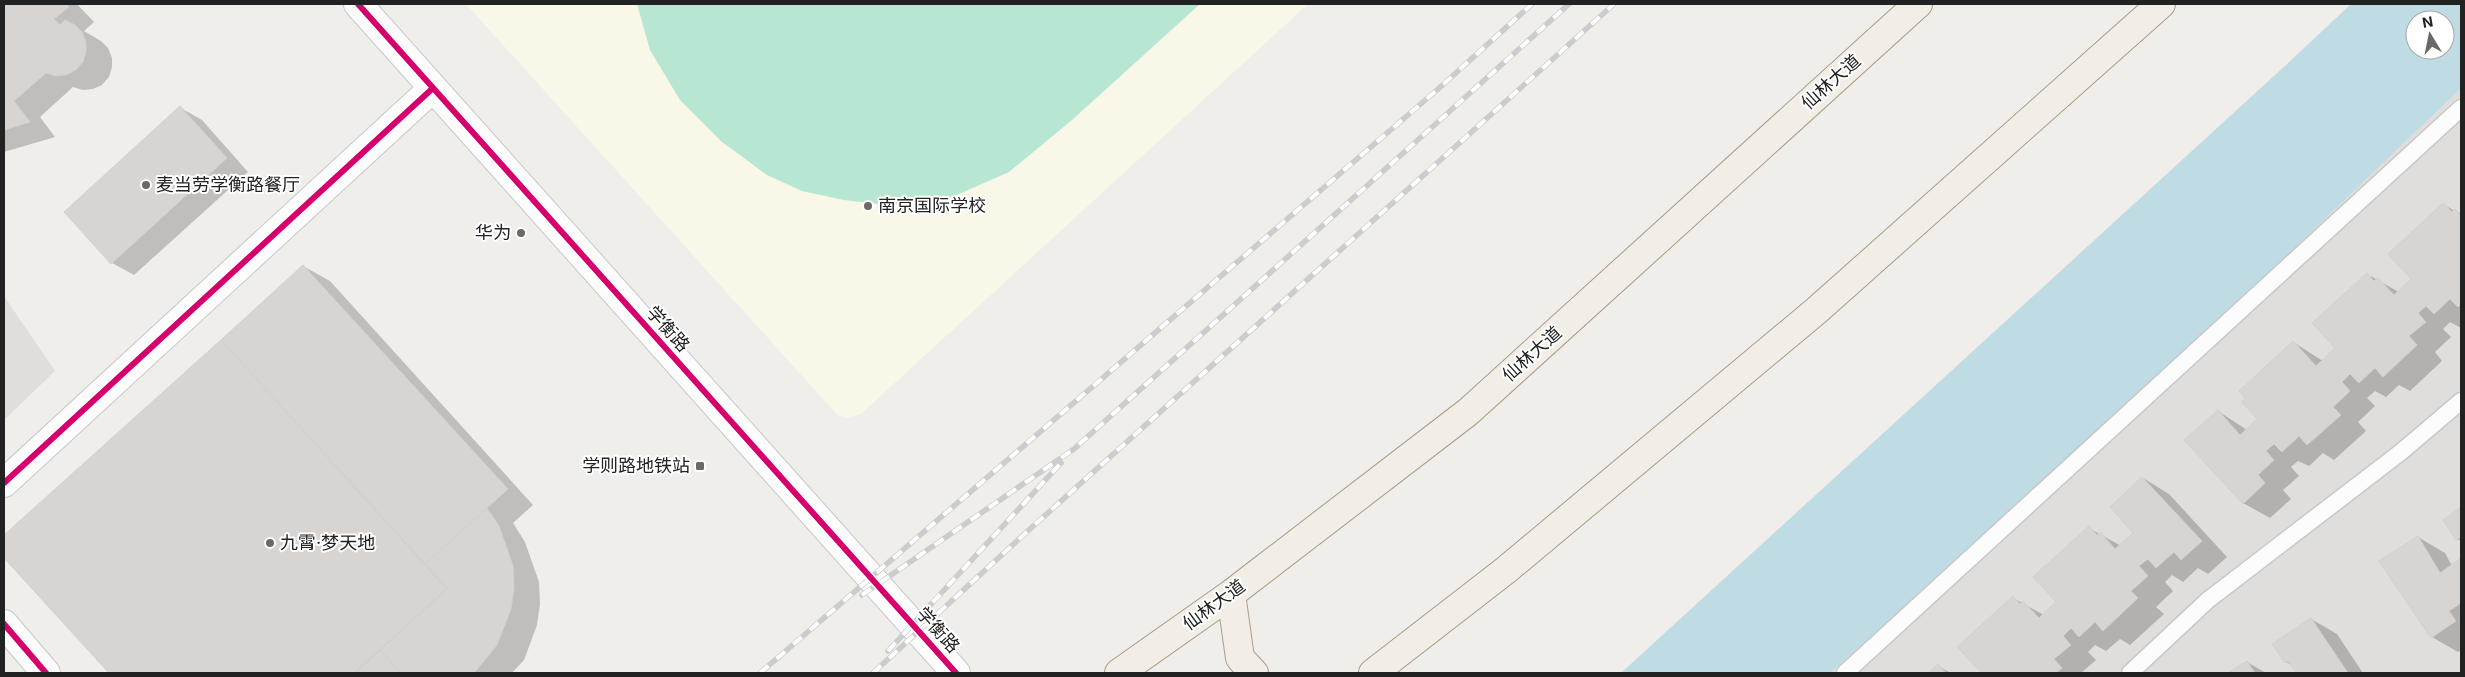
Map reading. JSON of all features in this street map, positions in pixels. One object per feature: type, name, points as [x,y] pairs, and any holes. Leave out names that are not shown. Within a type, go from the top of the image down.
[{"type":"main road","name":"仙林大道","points":[[1119,673],[1231,594],[1468,412],[1918,4]]},
{"type":"main road","points":[[1373,673],[1506,570],[1816,311],[2161,4]]},
{"type":"main road","points":[[1231,594],[1240,658],[1254,673]]},
{"type":"street","name":"学衡路","points":[[358,4],[956,673]]},
{"type":"street","points":[[4,483],[433,88]]},
{"type":"street","points":[[4,624],[46,673]]},
{"type":"lane","points":[[1845,673],[2461,108]]},
{"type":"lane","points":[[2130,673],[2208,600],[2394,458],[2461,401]]},
{"type":"shaded area","name":"南京国际学校","points":[[466,4],[1308,4],[861,414],[847,418],[837,415]]},
{"type":"shaded area","points":[[2461,72],[2461,673],[1802,673]]},
{"type":"shaded area","points":[[4,296],[55,371],[4,420]]},
{"type":"green space","points":[[637,4],[1200,4],[1072,120],[1009,172],[950,198],[887,205],[844,200],[802,191],[767,175],[722,142],[680,100],[650,50]]},
{"type":"water","points":[[2351,4],[2461,4],[2461,88],[2083,451],[1830,673],[1621,673]]},
{"type":"building","points":[[4,4],[66,4],[69,7],[54,19],[60,25],[65,20],[75,25],[82,32],[86,42],[86,52],[83,62],[76,70],[66,75],[56,76],[46,73],[14,101],[30,122],[4,130]]},
{"type":"building","name":"麦当劳学衡路餐厅","points":[[180,106],[227,158],[111,264],[64,212]]},
{"type":"building","points":[[2443,203],[2452,212],[2455,209],[2461,216],[2461,304],[2458,307],[2450,299],[2434,314],[2426,306],[2418,313],[2426,322],[2409,336],[2417,345],[2383,377],[2375,368],[2359,383],[2350,374],[2342,382],[2350,391],[2333,407],[2341,415],[2307,445],[2299,436],[2282,452],[2274,444],[2266,451],[2274,460],[2258,475],[2265,483],[2243,504],[2184,440],[2218,410],[2240,435],[2257,419],[2242,402],[2245,398],[2239,391],[2293,341],[2316,366],[2335,348],[2312,323],[2367,273],[2374,281],[2378,278],[2394,295],[2411,279],[2388,254]]},
{"type":"building","points":[[303,265],[508,489],[425,564],[221,340]]},
{"type":"building","points":[[221,340],[447,589],[354,673],[109,673],[4,558],[4,535]]},
{"type":"building","points":[[2142,477],[2202,541],[2181,560],[2174,552],[2156,568],[2148,559],[2139,566],[2148,576],[2131,591],[2138,598],[2103,631],[2095,622],[2079,637],[2071,628],[2063,636],[2071,645],[2054,659],[2062,668],[2056,673],[1979,673],[1981,672],[1957,647],[2013,596],[2020,604],[2023,601],[2039,618],[2056,602],[2033,577],[2089,526],[2097,535],[2100,532],[2115,549],[2133,533],[2110,507]]},
{"type":"building","points":[[2461,507],[2461,537],[2456,540],[2443,520]]},
{"type":"building","points":[[487,508],[499,526],[513,566],[514,588],[511,609],[497,645],[474,673],[401,673],[380,650],[447,589],[425,564]]},
{"type":"building","points":[[2418,536],[2440,573],[2461,558],[2461,603],[2449,611],[2456,621],[2431,638],[2379,561]]},
{"type":"building","points":[[2311,618],[2348,673],[2297,673],[2288,661],[2285,663],[2272,644]]},
{"type":"building","points":[[380,650],[401,673],[355,673]]},
{"type":"building","points":[[2247,661],[2255,673],[2228,673]]},
{"type":"building","points":[[1938,664],[1946,673],[1928,673]]},
{"type":"railway","points":[[760,673],[1437,90],[1532,4]]},
{"type":"railway","points":[[862,595],[1074,449],[1569,4]]},
{"type":"railway","points":[[873,673],[1030,529],[1614,4]]},
{"type":"railway","points":[[888,651],[1061,463]]},
{"type":"cycle path","points":[[358,4],[956,673]]},
{"type":"cycle path","points":[[4,483],[433,88]]},
{"type":"cycle path","points":[[4,624],[46,673]]},
{"type":"place","name":"麦当劳学衡路餐厅","points":[[146,185]]},
{"type":"place","name":"南京国际学校","points":[[868,206]]},
{"type":"place","name":"华为","points":[[521,233]]},
{"type":"place","name":"学则路地铁站","points":[[700,466]]},
{"type":"place","name":"九霄·梦天地","points":[[270,543]]}]
